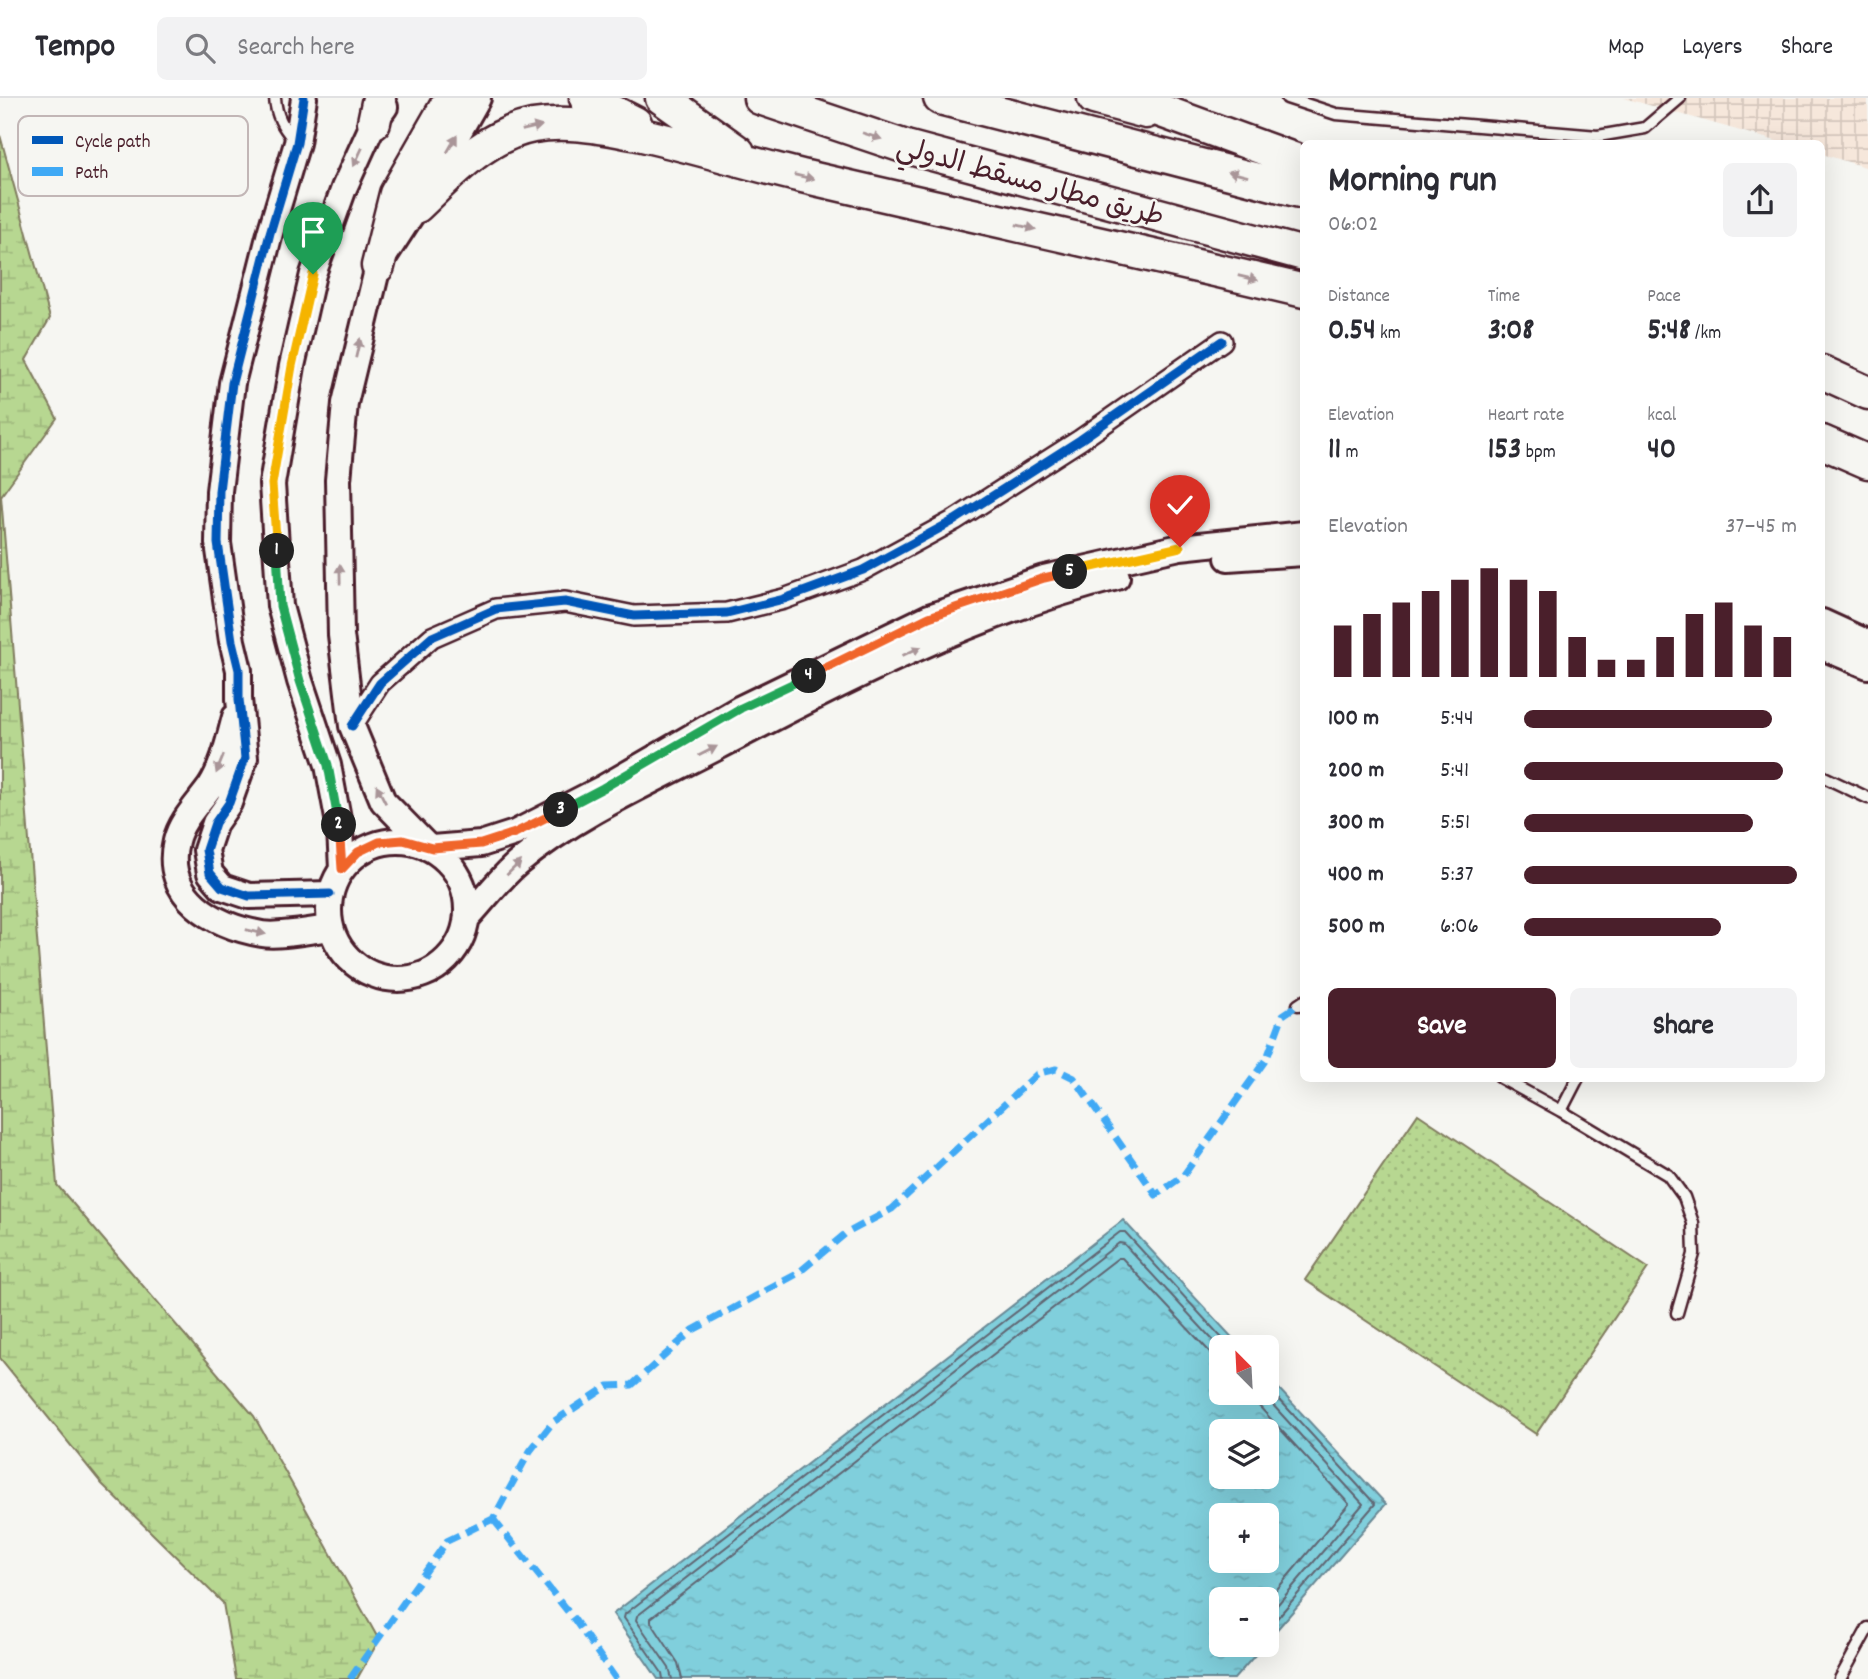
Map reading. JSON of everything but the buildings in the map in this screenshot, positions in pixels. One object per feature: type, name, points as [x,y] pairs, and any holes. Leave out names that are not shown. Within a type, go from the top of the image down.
[{"type":"main road","points":[[377,266],[396,194],[451,98]]},
{"type":"main road","points":[[662,98],[757,164]]},
{"type":"main road","name":"طريق مطار مسقط الدولي","points":[[760,98],[906,147],[1300,253]]},
{"type":"main road","name":"طريق مطار مسقط الدولي","points":[[940,98],[1300,191]]},
{"type":"main road","points":[[1094,98],[1138,111],[1168,114]]},
{"type":"main road","points":[[1126,98],[1300,162]]},
{"type":"main road","points":[[588,99],[667,140]]},
{"type":"main road","points":[[417,206],[473,155],[498,138],[530,127],[558,123],[597,126],[667,140],[757,164],[1300,291]]},
{"type":"main road","points":[[1825,373],[1868,393]]},
{"type":"main road","points":[[1825,443],[1868,462]]},
{"type":"street","points":[[304,98],[297,143],[270,233],[232,383],[219,491],[218,543],[232,641],[239,670],[245,758],[229,803],[215,823],[206,850],[210,873],[222,887],[249,896],[330,894]]},
{"type":"street","points":[[478,98],[417,206],[377,266],[345,403],[338,480],[341,635],[352,726],[383,801],[429,847],[453,866],[466,890],[467,918],[463,935],[455,950],[428,972],[395,979],[377,976],[362,969],[348,958],[331,928],[328,911],[330,894],[342,869],[358,852],[379,842],[403,840],[429,847],[481,844],[515,833],[603,788],[741,708],[929,617],[1044,578],[1180,547],[1300,534]]},
{"type":"street","points":[[342,869],[340,829],[328,765],[300,681],[280,606],[272,484],[292,366],[313,274],[344,188],[382,106]]},
{"type":"street","points":[[352,726],[380,684],[432,637],[496,609],[565,602],[634,616],[727,613],[784,599],[863,570],[955,520],[1100,426],[1222,341]]},
{"type":"street","points":[[467,918],[516,865],[558,833],[670,771],[832,688],[975,622],[1097,582],[1178,562],[1300,553]]},
{"type":"street","points":[[1825,623],[1868,643]]},
{"type":"street","points":[[1825,648],[1868,666]]},
{"type":"street","points":[[239,699],[228,743],[211,785],[186,819],[176,841],[174,867],[178,886],[193,905],[230,925],[264,935],[331,928]]},
{"type":"lane","points":[[275,98],[276,112],[284,128],[297,143]]},
{"type":"lane","points":[[1287,98],[1336,114],[1598,136],[1645,128],[1680,98]]},
{"type":"lane","points":[[1825,777],[1868,798]]},
{"type":"lane","points":[[1508,1082],[1668,1175],[1684,1197],[1693,1223],[1694,1254],[1677,1313]]},
{"type":"lane","points":[[1561,1111],[1576,1082]]},
{"type":"lane","points":[[1840,1679],[1868,1628]]},
{"type":"shaded area","points":[[1624,98],[1868,98],[1868,168],[1825,155],[1825,140],[1772,140]]},
{"type":"green space","points":[[0,135],[50,318],[26,360],[57,418],[1,496],[57,1185],[254,1416],[379,1640],[357,1679],[236,1679],[223,1603],[102,1484],[0,1358]]},
{"type":"green space","points":[[1418,1114],[1648,1268],[1536,1434],[1305,1280]]},
{"type":"water","points":[[1123,1220],[1230,1335],[1209,1335],[1209,1405],[1279,1405],[1279,1389],[1386,1504],[1279,1627],[1279,1587],[1209,1587],[1209,1657],[1253,1657],[1234,1679],[658,1679],[613,1614]]},
{"type":"marked path","points":[[350,1679],[447,1541],[493,1519],[530,1451],[553,1422],[608,1386],[632,1385],[693,1330],[797,1274],[845,1234],[892,1209],[1037,1074],[1056,1069],[1074,1078],[1156,1195],[1183,1176],[1267,1058],[1283,1015],[1298,1005]]},
{"type":"marked path","points":[[493,1519],[574,1619],[616,1679]]},
{"type":"cycle path","points":[[304,98],[297,143],[270,233],[232,383],[219,491],[218,543],[232,641],[239,670],[245,758],[229,803],[215,823],[206,850],[210,873],[222,887],[249,896],[330,894]]},
{"type":"cycle path","points":[[352,726],[380,683],[432,637],[496,609],[565,602],[634,616],[727,613],[784,599],[863,570],[955,520],[1080,440],[1222,341]]},
{"type":"route","points":[[313,274],[292,366],[272,484],[280,606],[300,681],[328,765],[336,799],[342,869],[358,852],[379,842],[403,840],[432,848],[481,844],[515,833],[603,788],[741,708],[929,617],[1044,578],[1180,547]]}]
